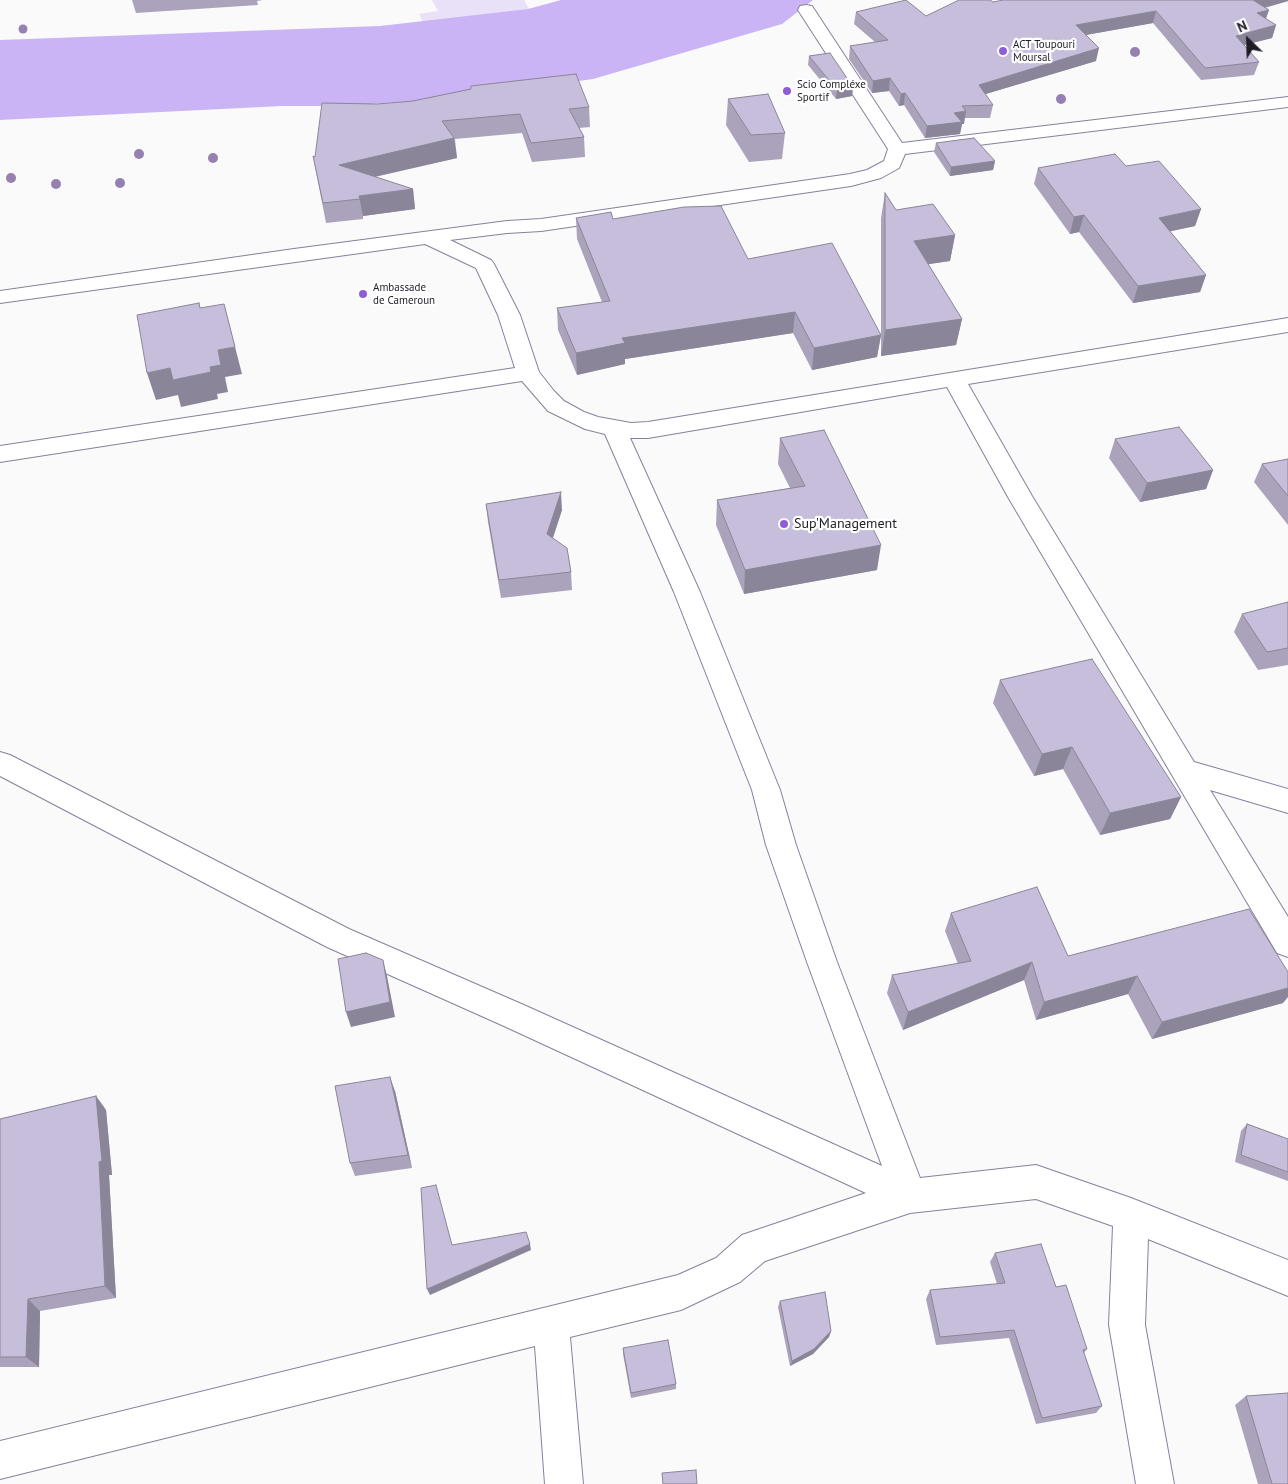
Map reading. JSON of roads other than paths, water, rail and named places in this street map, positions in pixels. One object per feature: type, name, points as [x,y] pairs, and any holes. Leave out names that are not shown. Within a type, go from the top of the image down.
[{"type":"street","points":[[806,10],[897,149]]},
{"type":"street","points":[[897,149],[1288,102]]},
{"type":"street","points":[[0,297],[126,278],[507,227],[541,225],[851,180],[874,174],[892,164],[897,149]]},
{"type":"street","points":[[429,238],[484,264],[509,315],[528,373],[536,386],[556,406],[576,417],[631,431],[648,430],[1288,325]]},
{"type":"street","points":[[0,454],[528,373]]},
{"type":"street","points":[[954,379],[1020,497],[1288,944]]},
{"type":"street","points":[[614,428],[687,592],[766,790],[781,845],[822,962],[910,1196]]},
{"type":"street","points":[[0,763],[338,938],[515,1016],[910,1196]]},
{"type":"street","points":[[1185,771],[1288,801]]},
{"type":"street","points":[[0,1460],[681,1292],[728,1270],[754,1247],[910,1196],[1036,1182],[1131,1215],[1288,1278]]},
{"type":"street","points":[[1131,1215],[1127,1325],[1155,1484]]},
{"type":"street","points":[[551,1324],[564,1484]]},
{"type":"place","name":"ACT Toupouri Moursal","points":[[1003,51]]},
{"type":"place","name":"Scio Compléxe Sportif","points":[[787,91]]},
{"type":"place","name":"Ambassade de Cameroun","points":[[363,294]]},
{"type":"place","name":"Sup'Management","points":[[784,524]]}]
